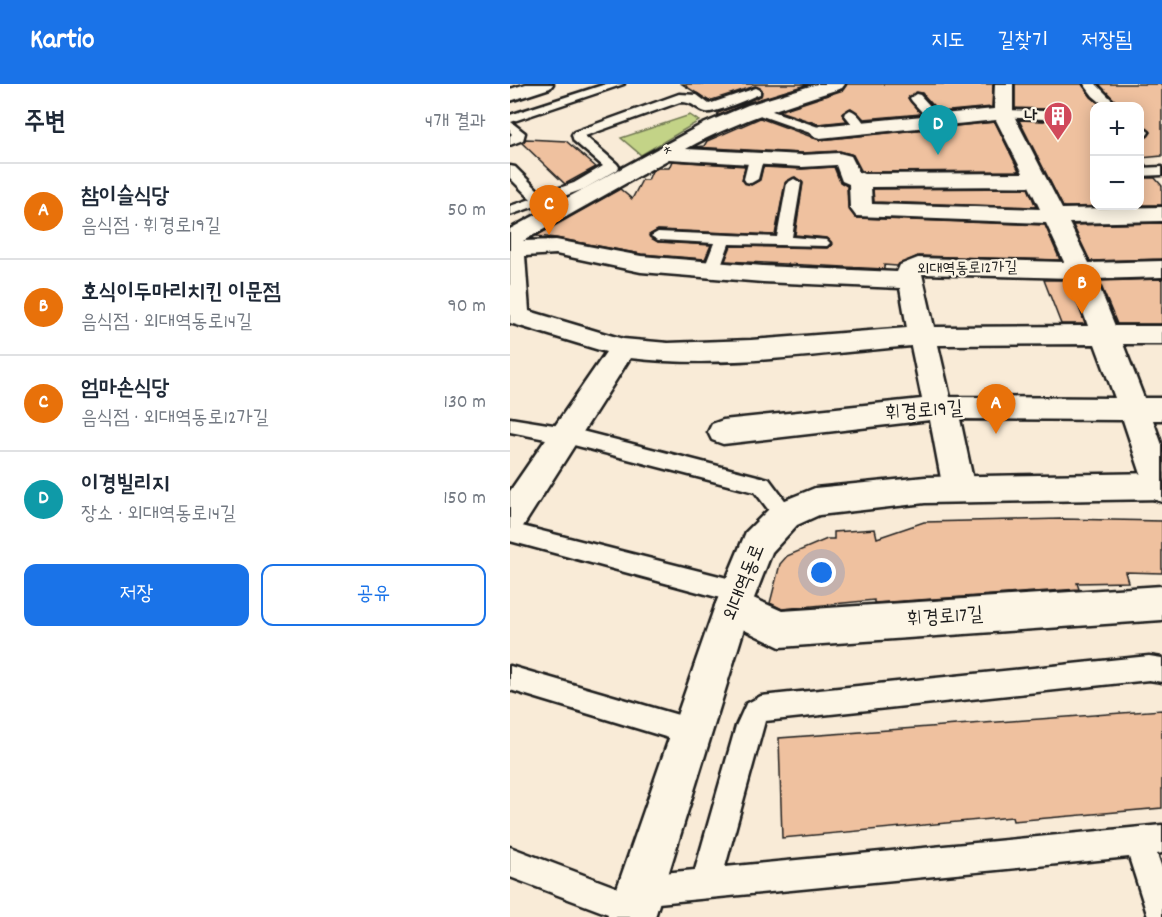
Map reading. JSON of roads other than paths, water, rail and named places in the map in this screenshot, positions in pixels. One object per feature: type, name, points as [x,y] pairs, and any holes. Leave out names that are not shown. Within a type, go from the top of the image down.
[{"type":"street","points":[[510,95],[544,84]]},
{"type":"street","name":"ㅊ","points":[[511,244],[708,129],[755,109],[836,84]]},
{"type":"street","points":[[1004,84],[1003,114],[1014,140],[1037,179],[1080,270],[1107,337],[1148,409],[1162,487]]},
{"type":"street","points":[[820,132],[855,120],[935,119],[1003,114]]},
{"type":"street","points":[[667,152],[677,156],[754,169],[843,159],[848,175],[860,181],[1037,179]]},
{"type":"street","points":[[860,181],[861,208],[864,210],[1054,216],[1162,214]]},
{"type":"street","points":[[511,244],[513,317],[623,348],[668,353],[751,350],[922,336],[1162,335]]},
{"type":"street","name":"외대역동로12가길","points":[[511,244],[556,247],[628,263],[910,280],[909,270],[918,267],[1162,269]]},
{"type":"street","points":[[910,280],[934,393],[948,428],[959,489]]},
{"type":"street","points":[[510,518],[623,348]]},
{"type":"street","name":"휘경로19길","points":[[723,432],[940,408],[1148,409]]},
{"type":"street","name":"외대역동로","points":[[636,905],[736,599],[758,543],[785,515],[797,508],[816,502],[925,490],[1162,487]]},
{"type":"street","name":"휘경로17길","points":[[736,599],[780,629],[1162,603]]},
{"type":"lane","points":[[510,119],[618,84]]},
{"type":"lane","points":[[510,211],[579,186],[612,167],[579,138],[580,133],[679,98],[693,98],[708,109],[756,92],[743,84]]},
{"type":"lane","points":[[1090,84],[1107,102]]},
{"type":"lane","points":[[916,98],[935,119]]},
{"type":"lane","points":[[755,109],[820,132]]},
{"type":"lane","points":[[1003,114],[1044,115]]},
{"type":"lane","points":[[510,126],[519,134],[510,141]]},
{"type":"lane","points":[[1144,159],[1152,172]]},
{"type":"lane","points":[[510,170],[540,200]]},
{"type":"lane","points":[[784,242],[794,183]]},
{"type":"lane","points":[[658,236],[822,243]]},
{"type":"lane","points":[[712,269],[723,239]]},
{"type":"lane","points":[[510,425],[566,435],[762,485],[785,515]]},
{"type":"lane","points":[[510,532],[736,599]]},
{"type":"lane","points":[[706,884],[749,726],[755,713],[761,709],[1149,668],[1162,670]]},
{"type":"lane","points":[[510,678],[692,732]]},
{"type":"lane","points":[[510,862],[636,905],[706,884],[1150,840],[1162,915]]},
{"type":"place","name":"나","points":[[1058,142]]},
{"type":"place","name":"이경빌리지","points":[[938,155]]},
{"type":"place","name":"엄마손식당","points":[[549,235]]},
{"type":"place","name":"호식이두마리치킨 이문점","points":[[1082,314]]},
{"type":"place","name":"참이슬식당","points":[[996,434]]}]
